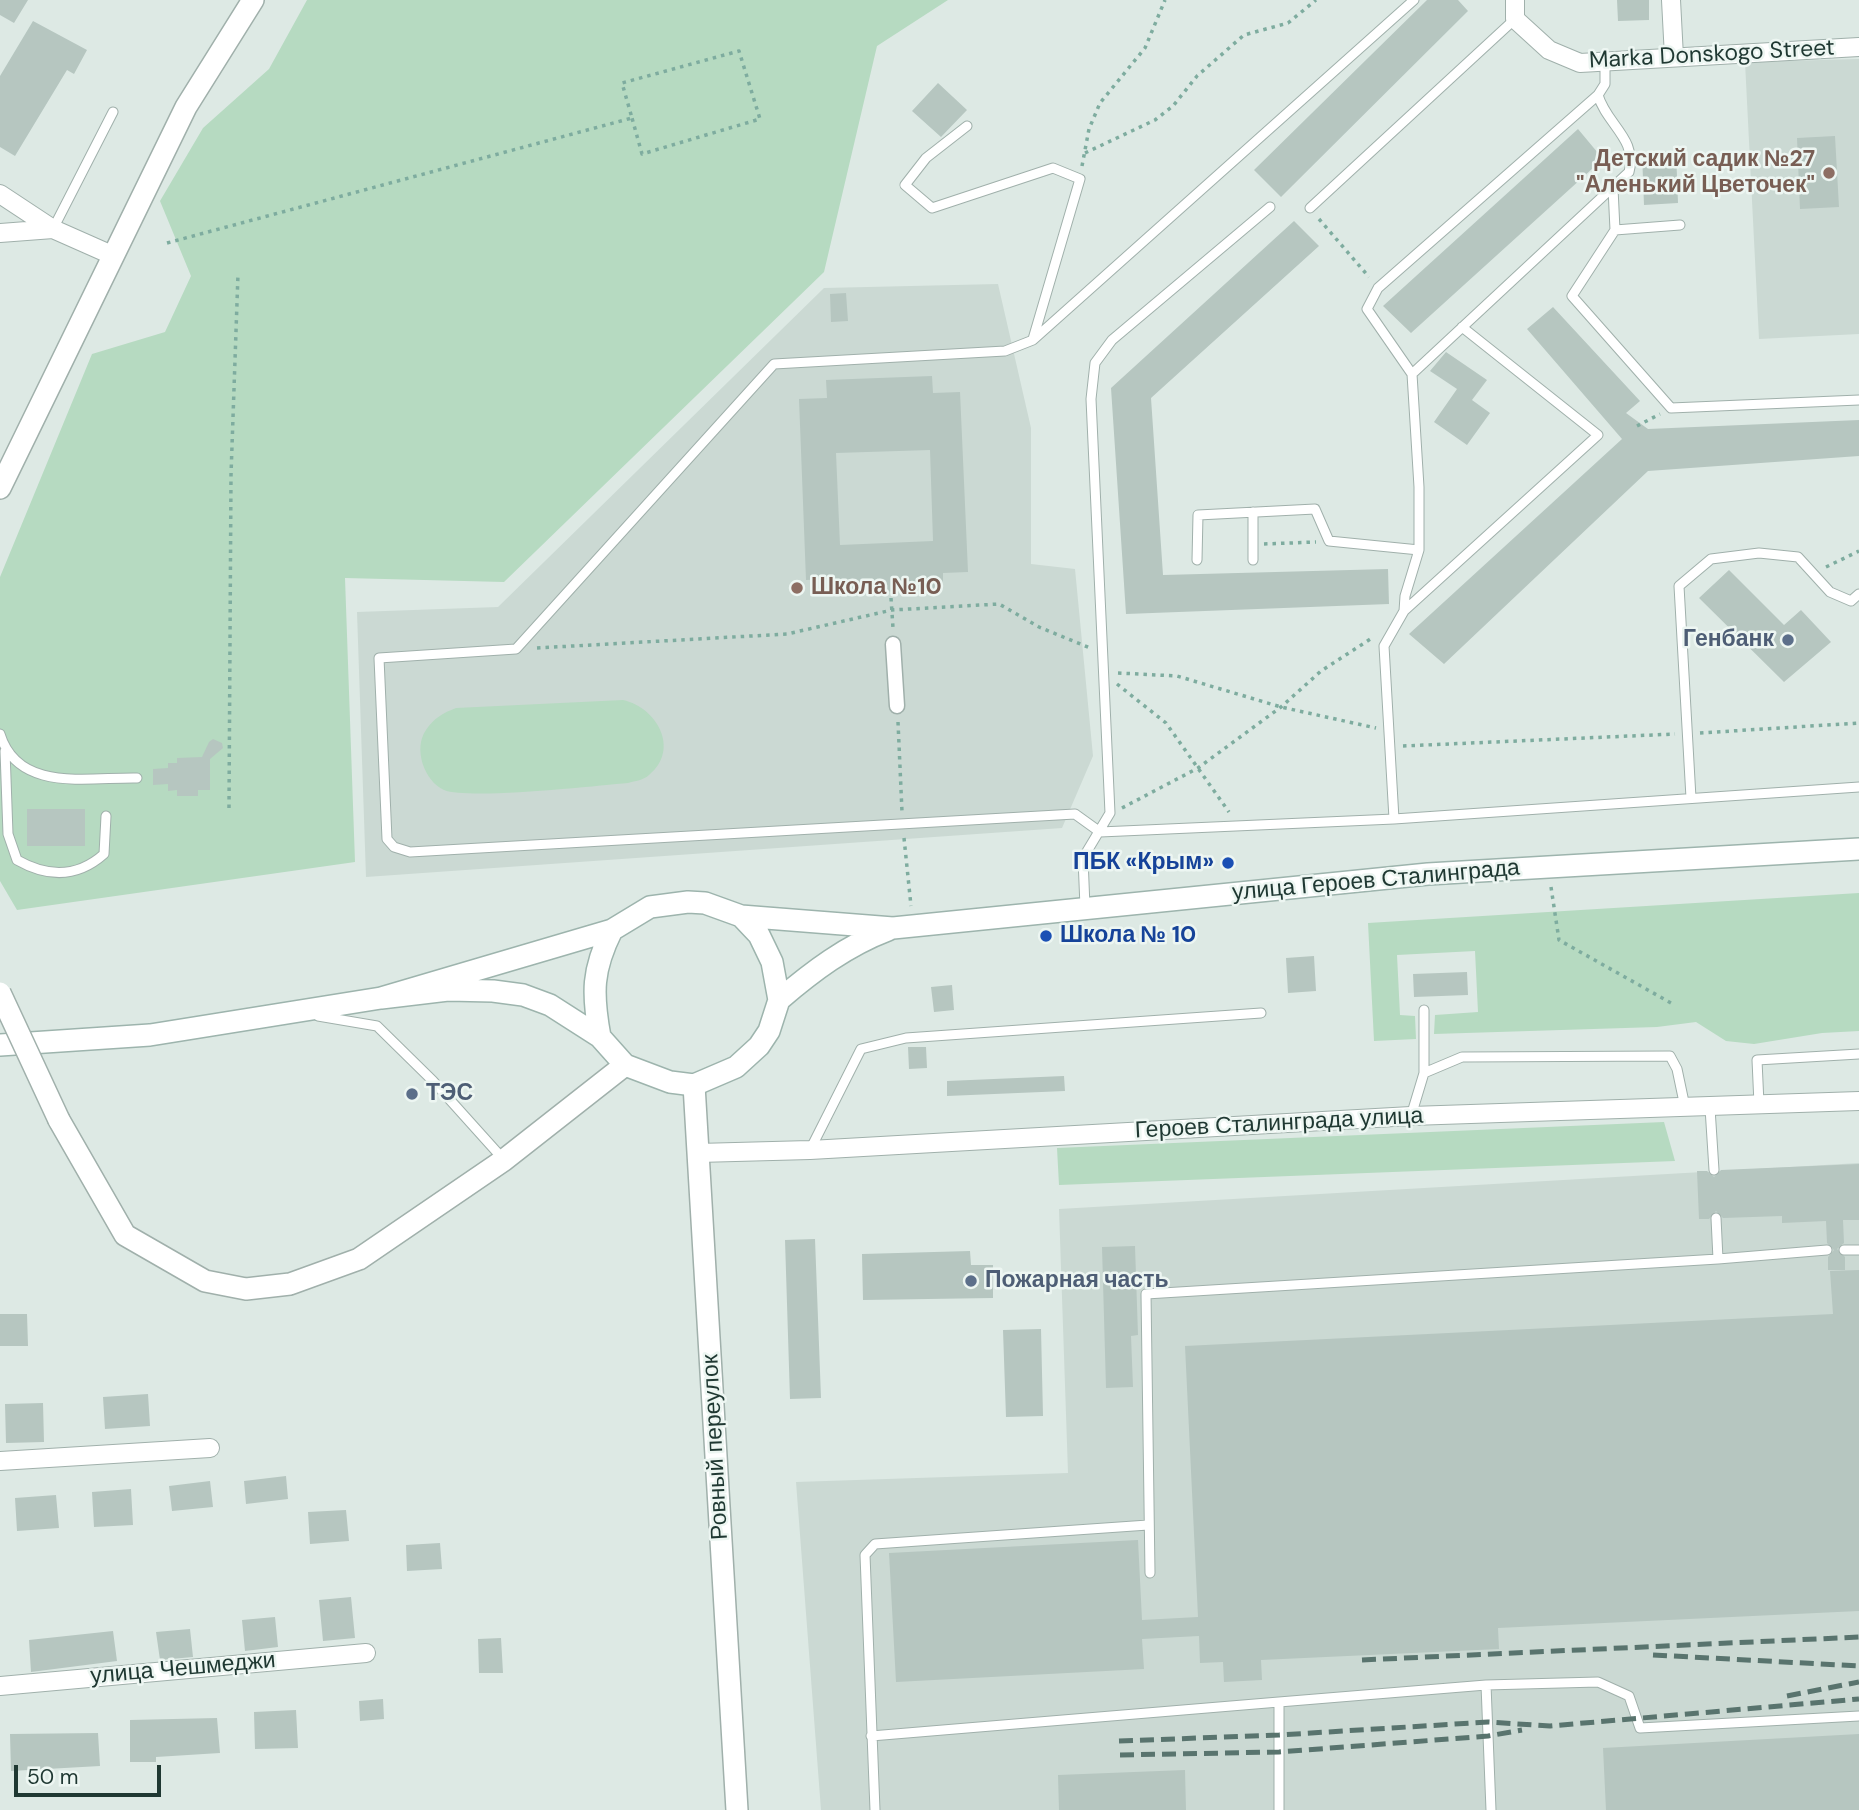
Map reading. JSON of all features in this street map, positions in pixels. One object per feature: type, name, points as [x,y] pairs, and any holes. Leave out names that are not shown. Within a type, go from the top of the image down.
[{"type":"main road","points":[[0,488],[7,459],[114,256],[186,107],[253,0]]},
{"type":"main road","name":"улица Героев Сталинграда","points":[[741,916],[903,927],[1428,874],[1859,849]]},
{"type":"main road","points":[[0,1045],[150,1035],[448,990],[523,995],[550,1005],[600,1037],[625,1065],[670,1082],[694,1084],[736,1068],[759,1046],[769,1031],[779,1000],[766,948],[759,935],[741,916],[705,902],[669,903],[650,907],[612,930],[381,998]]},
{"type":"main road","name":"улица Героев Сталинграда","points":[[779,1000],[830,959],[859,941],[903,927]]},
{"type":"main road","points":[[600,1037],[594,1003],[595,975],[612,930]]},
{"type":"main road","points":[[0,993],[59,1120],[125,1235],[205,1281],[246,1289],[290,1284],[359,1259],[504,1160],[625,1065]]},
{"type":"main road","name":"Ровный переулок","points":[[694,1084],[737,1810]]},
{"type":"street","points":[[1515,19],[1516,0]]},
{"type":"street","points":[[1671,0],[1674,57]]},
{"type":"street","name":"Marka Donskogo Street","points":[[1515,19],[1549,50],[1580,63],[1859,47]]},
{"type":"street","points":[[0,194],[53,229],[114,256]]},
{"type":"street","points":[[0,233],[53,229]]},
{"type":"street","points":[[893,644],[897,706]]},
{"type":"street","name":"Героев Сталинграда улица","points":[[698,1153],[810,1150],[1411,1116],[1859,1101]]},
{"type":"street","points":[[0,1461],[211,1448]]},
{"type":"street","name":"улица Чешмеджи","points":[[0,1686],[366,1653]]},
{"type":"lane","points":[[1414,0],[1033,340],[1004,351],[774,364],[516,649],[379,658],[384,831],[394,847],[410,852],[1075,814],[1100,832],[1394,819],[1859,786]]},
{"type":"lane","points":[[1310,208],[1515,19]]},
{"type":"lane","points":[[1404,611],[1405,596],[1419,550],[1419,487],[1412,374],[1367,309],[1378,288],[1598,96],[1605,84],[1605,62]]},
{"type":"lane","points":[[1412,374],[1629,172],[1632,161],[1628,143],[1606,116],[1598,96]]},
{"type":"lane","points":[[53,229],[113,111]]},
{"type":"lane","points":[[967,126],[926,158],[905,185],[932,208],[1053,168],[1080,179],[1033,340]]},
{"type":"lane","points":[[1613,188],[1615,230],[1572,296],[1671,408],[1859,400]]},
{"type":"lane","points":[[1085,907],[1083,858],[1111,813],[1101,653],[1091,400],[1095,363],[1112,340],[1270,207]]},
{"type":"lane","points":[[1615,230],[1680,225]]},
{"type":"lane","points":[[1394,819],[1384,646],[1396,623],[1404,611],[1598,435],[1462,327]]},
{"type":"lane","points":[[1197,560],[1198,515],[1315,509],[1329,541],[1419,550]]},
{"type":"lane","points":[[1253,512],[1253,561]]},
{"type":"lane","points":[[1691,798],[1679,586],[1711,559],[1759,553],[1798,557],[1830,592],[1851,600],[1859,594]]},
{"type":"lane","points":[[0,734],[5,751],[8,834],[17,860],[39,872],[68,872],[90,866],[104,854],[106,816]]},
{"type":"lane","points":[[5,751],[22,769],[45,777],[137,778]]},
{"type":"lane","points":[[1411,1116],[1424,1073],[1424,1010]]},
{"type":"lane","points":[[810,1150],[861,1049],[906,1038],[1261,1013]]},
{"type":"lane","points":[[282,1014],[334,1017],[377,1026],[433,1081],[504,1160]]},
{"type":"lane","points":[[1759,1106],[1757,1060],[1859,1054]]},
{"type":"lane","points":[[1424,1073],[1462,1057],[1670,1056],[1677,1069],[1686,1108]]},
{"type":"lane","points":[[1710,1108],[1714,1170]]},
{"type":"lane","points":[[1716,1218],[1718,1259]]},
{"type":"lane","points":[[1844,1250],[1859,1250]]},
{"type":"lane","points":[[1150,1573],[1148,1525],[1151,1489],[1146,1294],[1827,1251]]},
{"type":"lane","points":[[875,1810],[865,1555],[875,1544],[1148,1525]]},
{"type":"lane","points":[[871,1736],[1486,1685],[1598,1682],[1629,1696],[1640,1728],[1859,1716]]},
{"type":"lane","points":[[1486,1685],[1491,1810]]},
{"type":"lane","points":[[1279,1702],[1279,1810]]},
{"type":"path","points":[[1080,179],[1089,129],[1100,103],[1145,48],[1165,0]]},
{"type":"path","points":[[1085,153],[1155,120],[1173,106],[1197,76],[1244,35],[1289,23],[1316,0]]},
{"type":"path","points":[[739,51],[760,119],[642,154],[632,118],[622,83],[739,51]]},
{"type":"path","points":[[167,243],[632,118]]},
{"type":"path","points":[[1310,208],[1378,288]]},
{"type":"path","points":[[229,808],[232,447],[237,274]]},
{"type":"path","points":[[1637,426],[1671,408]]},
{"type":"path","points":[[1253,544],[1329,541]]},
{"type":"path","points":[[1812,573],[1859,551]]},
{"type":"path","points":[[891,598],[893,644]]},
{"type":"path","points":[[516,649],[787,634],[892,610],[999,604],[1039,627],[1101,653]]},
{"type":"path","points":[[1111,813],[1198,768],[1282,707],[1321,671],[1396,623]]},
{"type":"path","points":[[1102,672],[1177,676],[1282,707],[1388,731]]},
{"type":"path","points":[[1102,672],[1166,723],[1240,827]]},
{"type":"path","points":[[897,706],[903,927]]},
{"type":"path","points":[[1390,747],[1688,734],[1859,723]]},
{"type":"path","points":[[1550,867],[1551,906],[1559,940],[1671,1003]]},
{"type":"shaded area","points":[[1859,59],[1859,334],[1759,339],[1745,62]]},
{"type":"shaded area","name":"Школа №10","points":[[998,284],[1031,428],[1031,564],[1075,569],[1093,756],[1062,828],[366,877],[357,612],[498,607],[824,288]]},
{"type":"shaded area","points":[[1859,1163],[1859,1810],[821,1810],[796,1482],[1068,1473],[1059,1209]]},
{"type":"green space","points":[[307,0],[948,0],[877,46],[824,272],[504,582],[345,578],[355,862],[17,910],[0,881],[0,577],[92,354],[165,332],[191,276],[160,201],[203,128],[269,69]]},
{"type":"green space","points":[[623,700],[635,704],[655,721],[664,742],[658,765],[647,777],[639,780],[479,794],[444,790],[437,786],[426,772],[421,755],[422,737],[439,716],[456,708]]},
{"type":"green space","points":[[1859,893],[1859,1031],[1822,1033],[1754,1044],[1726,1041],[1696,1022],[1657,1027],[1434,1034],[1435,1015],[1478,1012],[1475,951],[1397,955],[1400,1015],[1415,1016],[1416,1039],[1374,1041],[1368,923]]},
{"type":"green space","points":[[1664,1122],[1675,1161],[1059,1185],[1057,1148]]},
{"type":"building","points":[[0,0],[28,0],[14,23],[0,15]]},
{"type":"building","points":[[1427,0],[1458,0],[1468,11],[1281,197],[1254,170]]},
{"type":"building","points":[[1617,0],[1649,0],[1649,20],[1618,21]]},
{"type":"building","points":[[33,21],[87,50],[74,74],[67,70],[15,156],[0,147],[0,76]]},
{"type":"building","points":[[938,83],[967,110],[941,137],[912,111]]},
{"type":"building","points":[[1578,129],[1603,159],[1411,333],[1383,306]]},
{"type":"building","name":"Детский садик №27 \"Аленький Цветочек\"","points":[[1835,136],[1839,207],[1800,209],[1797,138]]},
{"type":"building","points":[[1676,151],[1678,203],[1644,205],[1642,153]]},
{"type":"building","points":[[1294,221],[1319,246],[1151,398],[1163,575],[1388,569],[1389,604],[1126,614],[1111,388]]},
{"type":"building","points":[[846,293],[848,321],[831,322],[830,294]]},
{"type":"building","points":[[1553,307],[1640,401],[1626,413],[1648,429],[1859,420],[1859,456],[1648,471],[1444,664],[1409,634],[1622,439],[1527,329]]},
{"type":"building","points":[[1446,352],[1487,380],[1472,400],[1490,413],[1467,445],[1434,422],[1457,389],[1430,371]]},
{"type":"building","points":[[932,376],[933,393],[960,392],[968,572],[943,573],[943,589],[833,594],[833,579],[806,580],[799,399],[827,398],[826,380]],"holes":[[[930,450],[933,541],[840,545],[836,453]]]},
{"type":"building","points":[[1729,570],[1784,625],[1801,610],[1831,642],[1784,682],[1699,598]]},
{"type":"building","points":[[213,739],[222,743],[223,748],[210,759],[210,790],[198,790],[198,796],[177,796],[177,790],[168,791],[168,784],[153,785],[153,769],[168,768],[168,763],[177,763],[177,758],[202,757]]},
{"type":"building","points":[[27,809],[85,809],[85,846],[27,846]]},
{"type":"building","points":[[1314,956],[1316,991],[1288,993],[1286,958]]},
{"type":"building","points":[[1467,972],[1468,995],[1414,997],[1413,974]]},
{"type":"building","points":[[952,985],[954,1010],[934,1012],[931,987]]},
{"type":"building","points":[[908,1047],[926,1047],[927,1068],[909,1069]]},
{"type":"building","points":[[1064,1076],[1065,1091],[947,1096],[947,1081]]},
{"type":"building","points":[[1859,1164],[1859,1220],[1843,1220],[1844,1243],[1837,1249],[1845,1257],[1845,1270],[1828,1270],[1828,1257],[1834,1250],[1827,1243],[1826,1221],[1782,1223],[1782,1216],[1723,1218],[1716,1211],[1709,1219],[1699,1219],[1697,1171],[1707,1171],[1714,1177],[1721,1170]]},
{"type":"building","points":[[815,1239],[821,1398],[790,1399],[785,1240]]},
{"type":"building","points":[[1135,1246],[1138,1335],[1131,1336],[1133,1387],[1106,1388],[1102,1247]]},
{"type":"building","points":[[970,1251],[971,1265],[993,1265],[993,1298],[863,1300],[862,1254]]},
{"type":"building","points":[[1859,1270],[1859,1611],[1498,1628],[1499,1649],[1261,1660],[1262,1680],[1224,1682],[1223,1662],[1200,1663],[1199,1636],[1142,1639],[1144,1669],[896,1682],[889,1553],[1138,1540],[1142,1620],[1198,1617],[1185,1346],[1833,1314],[1830,1271]]},
{"type":"building","points":[[0,1314],[27,1314],[28,1346],[0,1346]]},
{"type":"building","points":[[1041,1329],[1043,1416],[1006,1417],[1003,1330]]},
{"type":"building","points":[[148,1394],[150,1426],[105,1429],[103,1397]]},
{"type":"building","points":[[43,1403],[44,1442],[6,1443],[5,1404]]},
{"type":"building","points":[[286,1476],[288,1499],[246,1504],[244,1481]]},
{"type":"building","points":[[210,1481],[213,1507],[172,1511],[169,1486]]},
{"type":"building","points":[[131,1489],[133,1525],[94,1527],[92,1492]]},
{"type":"building","points":[[56,1495],[59,1528],[17,1531],[15,1498]]},
{"type":"building","points":[[346,1510],[349,1541],[310,1544],[308,1512]]},
{"type":"building","points":[[440,1543],[442,1569],[407,1571],[406,1545]]},
{"type":"building","points":[[351,1597],[355,1638],[323,1641],[319,1600]]},
{"type":"building","points":[[275,1617],[278,1647],[245,1651],[242,1620]]},
{"type":"building","points":[[190,1629],[193,1657],[160,1660],[156,1632]]},
{"type":"building","points":[[113,1631],[117,1661],[31,1672],[29,1640]]},
{"type":"building","points":[[501,1638],[503,1673],[479,1673],[478,1639]]},
{"type":"building","points":[[383,1699],[384,1719],[360,1721],[359,1701]]},
{"type":"building","points":[[296,1710],[298,1748],[255,1749],[254,1712]]},
{"type":"building","points":[[217,1718],[220,1753],[156,1757],[156,1762],[130,1762],[130,1720]]},
{"type":"building","points":[[98,1733],[100,1766],[11,1771],[10,1734]]},
{"type":"building","points":[[1859,1734],[1859,1810],[1606,1810],[1603,1748]]},
{"type":"building","points":[[1185,1770],[1186,1810],[1059,1810],[1058,1775]]},
{"type":"railway","points":[[1362,1660],[1859,1637]]},
{"type":"railway","points":[[1653,1655],[1859,1666]]},
{"type":"railway","points":[[1787,1696],[1859,1682]]},
{"type":"railway","points":[[1119,1741],[1279,1735],[1488,1722],[1550,1726],[1859,1699]]},
{"type":"railway","points":[[1120,1755],[1279,1752],[1488,1736],[1522,1730]]},
{"type":"place","name":"Детский садик №27 \"Аленький Цветочек\"","points":[[1829,173]]},
{"type":"place","name":"Школа №10","points":[[797,588]]},
{"type":"place","name":"Генбанк","points":[[1788,640]]},
{"type":"place","name":"ПБК «Крым»","points":[[1228,863]]},
{"type":"place","name":"Школа № 10","points":[[1046,936]]},
{"type":"place","name":"ТЭС","points":[[412,1094]]},
{"type":"place","name":"Пожарная часть","points":[[971,1281]]}]
